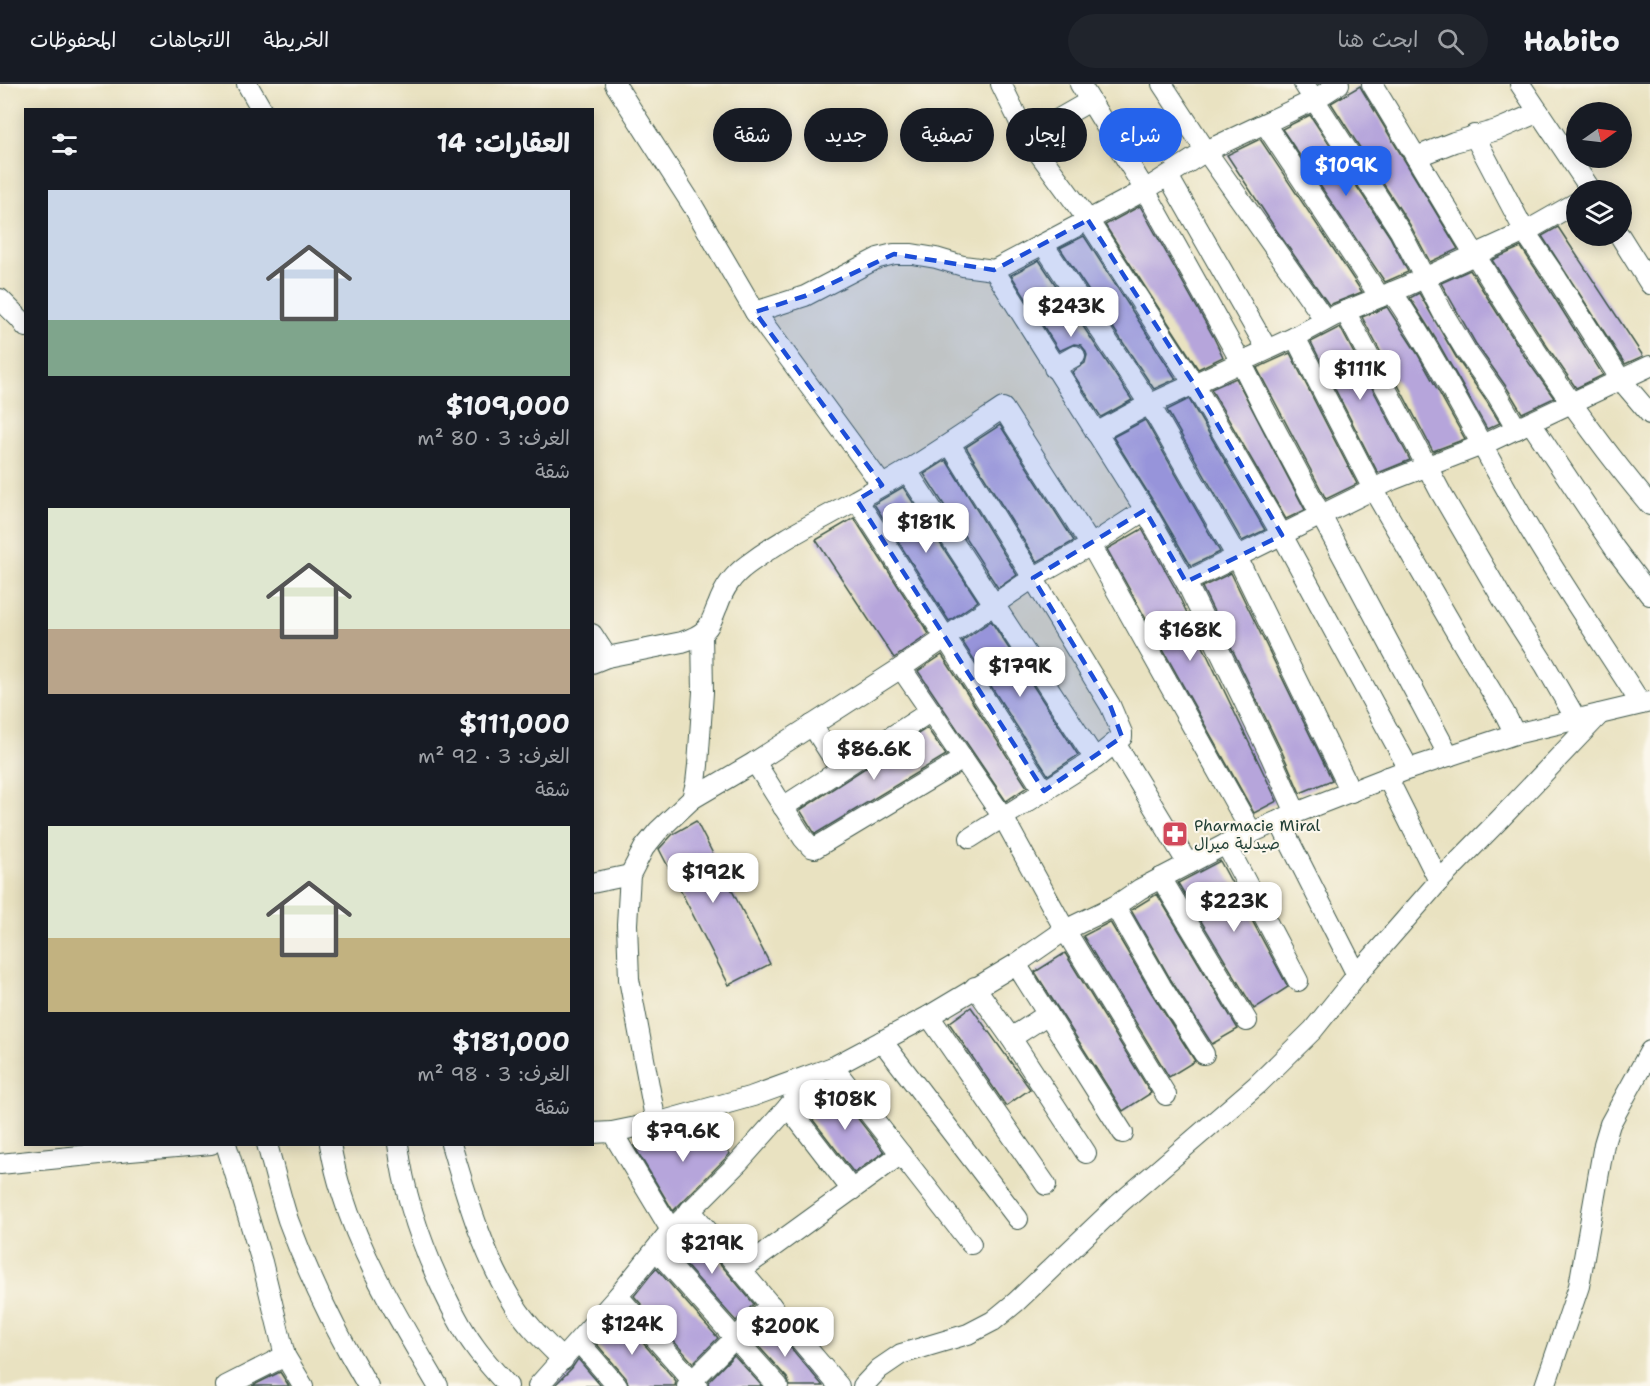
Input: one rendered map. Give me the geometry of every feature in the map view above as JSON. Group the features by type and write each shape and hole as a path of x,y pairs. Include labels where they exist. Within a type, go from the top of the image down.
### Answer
{"street":[{"path":"247,84 261,108"},
{"path":"615,84 693,206 755,312 882,485"},
{"path":"1001,84 1013,108"},
{"path":"1162,84 1206,151 1325,320"},
{"path":"755,312 805,296 869,262 894,254 912,254 963,266 994,270 1145,190 1206,151 1265,124 1309,92 1340,84"},
{"path":"1372,84 1522,331 1594,435 1650,505"},
{"path":"1520,84 1584,180"},
{"path":"1064,108 1085,92 1145,190 1241,362 1449,756"},
{"path":"1309,92 1400,231 1426,276 1443,313 1466,351 1650,595"},
{"path":"1416,158 1454,141 1497,130 1539,112"},
{"path":"594,1133 612,1132 656,1123 753,1096 833,1067 928,1016 1016,964 1065,930 1115,906 1161,878 1226,844 1287,817 1387,777 1515,734 1645,703 1523,519 1409,317 1386,295 1265,124"},
{"path":"1474,135 1525,232 1622,380 1650,414"},
{"path":"1046,162 1088,220 1194,384 1282,536 1409,769"},
{"path":"1168,176 1267,349"},
{"path":"1096,433 1295,337 1325,320 1525,232 1566,209"},
{"path":"1043,244 1150,405 1237,557 1351,792"},
{"path":"1626,246 1650,284"},
{"path":"994,270 1145,510 1186,582 1271,757 1287,817 1356,975"},
{"path":"0,299 24,325"},
{"path":"1345,311 1440,494 1576,719"},
{"path":"1295,337 1373,489 1515,734"},
{"path":"1054,368 1075,356"},
{"path":"1186,582 1392,480 1482,445 1650,366"},
{"path":"594,640 600,660 694,638 707,628 728,582 737,573 799,531 907,471 1003,408 1091,545 1252,833"},
{"path":"950,444 1110,705 1122,733 1122,737 1095,759 970,838"},
{"path":"907,471 1095,759"},
{"path":"857,500 1044,791"},
{"path":"656,1123 629,979 627,924 630,875 644,848 658,831 692,799 755,762 901,668 1033,578 1091,545 1145,510"},
{"path":"692,799 698,765 703,692 702,633"},
{"path":"901,668 1003,817 1065,930 1166,1095"},
{"path":"783,807 931,711"},
{"path":"863,1386 879,1369 901,1354 968,1334 993,1321 1120,1203 1283,1061 1313,1030 1356,975 1439,880 1600,714"},
{"path":"812,725 840,769"},
{"path":"1115,743 1188,864"},
{"path":"755,762 802,838 815,848 963,759"},
{"path":"1387,777 1439,880"},
{"path":"1226,844 1298,981"},
{"path":"594,883 630,875"},
{"path":"1161,878 1247,1021"},
{"path":"1115,906 1161,986 1204,1054"},
{"path":"1016,964 1123,1133"},
{"path":"975,987 1086,1154"},
{"path":"1011,1038 1048,1014"},
{"path":"928,1016 1046,1185"},
{"path":"882,1041 1018,1219"},
{"path":"1545,1386 1579,1286 1604,1144 1610,1124 1650,1051"},
{"path":"833,1067 971,1244"},
{"path":"539,1386 618,1296 671,1230 738,1163 813,1075"},
{"path":"788,1107 852,1190"},
{"path":"612,1132 671,1230"},
{"path":"0,1164 188,1146"},
{"path":"227,1146 262,1262 285,1356 303,1386"},
{"path":"268,1146 288,1219 304,1262 368,1386"},
{"path":"330,1146 341,1192 366,1256 438,1386"},
{"path":"398,1146 411,1209 428,1257 461,1326 474,1346 508,1386"},
{"path":"452,1146 465,1192 502,1284 515,1306 563,1360"},
{"path":"741,1270 901,1154"},
{"path":"690,1210 839,1386"},
{"path":"656,1250 778,1386"},
{"path":"618,1296 692,1384 735,1338 771,1305"},
{"path":"579,1342 617,1386"},
{"path":"226,1386 285,1356"}],"highlighted area":[{"path":"1088,220 1194,384 1282,535 1186,582 1145,510 1033,578 1110,705 1122,737 1044,791 857,500 882,485 755,312 805,296 894,254 994,270"}],"building":[{"path":"1360,86 1458,249 1430,262 1410,225 1331,103"},
{"path":"1310,115 1390,237 1408,272 1385,282 1282,129"},
{"path":"1260,139 1362,292 1329,305 1277,231 1227,155"},
{"path":"1140,206 1223,357 1198,369 1105,225"},
{"path":"1558,227 1566,239 1566,246 1571,246 1643,356 1625,364 1542,236"},
{"path":"1084,236 1176,379 1154,389 1060,248"},
{"path":"1521,247 1603,375 1576,388 1492,260"},
{"path":"1039,260 1132,400 1101,417 1072,372 1085,363 1087,355 1085,350 1081,345 1074,344 1059,351 1011,275"},
{"path":"1470,270 1554,398 1522,413 1476,344 1441,283"},
{"path":"1419,293 1456,357 1500,423 1487,429 1410,298"},
{"path":"1387,307 1417,353 1465,439 1433,451 1362,317"},
{"path":"1340,327 1410,460 1378,473 1311,342"},
{"path":"1290,353 1357,484 1326,499 1257,368"},
{"path":"1236,378 1305,510 1286,519 1211,389"},
{"path":"1189,399 1265,530 1242,541 1167,410"},
{"path":"1145,420 1220,552 1191,566 1113,437"},
{"path":"1000,425 1074,541 1037,562 966,447"},
{"path":"946,460 1017,575 998,588 924,474"},
{"path":"903,487 978,601 949,621 874,504"},
{"path":"854,518 929,634 894,658 816,540"},
{"path":"1142,529 1175,588 1277,801 1254,813 1107,549"},
{"path":"1231,573 1332,780 1300,793 1202,587"},
{"path":"991,621 1078,755 1048,775 962,641"},
{"path":"942,655 1027,787 1006,801 918,671"},
{"path":"927,728 946,755 815,834 800,810"},
{"path":"696,821 770,964 729,985 659,849 673,834"},
{"path":"1220,861 1288,987 1254,1009 1178,883"},
{"path":"1157,894 1238,1029 1212,1044 1171,980 1131,910"},
{"path":"1110,922 1195,1061 1169,1077 1083,936"},
{"path":"1065,953 1151,1093 1123,1111 1035,972"},
{"path":"971,1007 1030,1089 1006,1106 949,1023"},
{"path":"835,1089 884,1152 854,1173 806,1111"},
{"path":"715,1129 730,1154 673,1211 634,1146"},
{"path":"690,1228 754,1304 736,1321 671,1249"},
{"path":"656,1268 718,1338 693,1363 634,1296"},
{"path":"618,1314 676,1381 675,1386 629,1386 626,1378 594,1341"},
{"path":"770,1323 823,1386 790,1386 787,1378 752,1339"},
{"path":"734,1355 762,1386 709,1386 708,1382"},
{"path":"578,1359 601,1386 554,1386 572,1368"},
{"path":"280,1372 289,1386 252,1386"}],"place":[{"name":"Pharmacie Miral صيدلية ميرال","path":"1175,834"}]}
